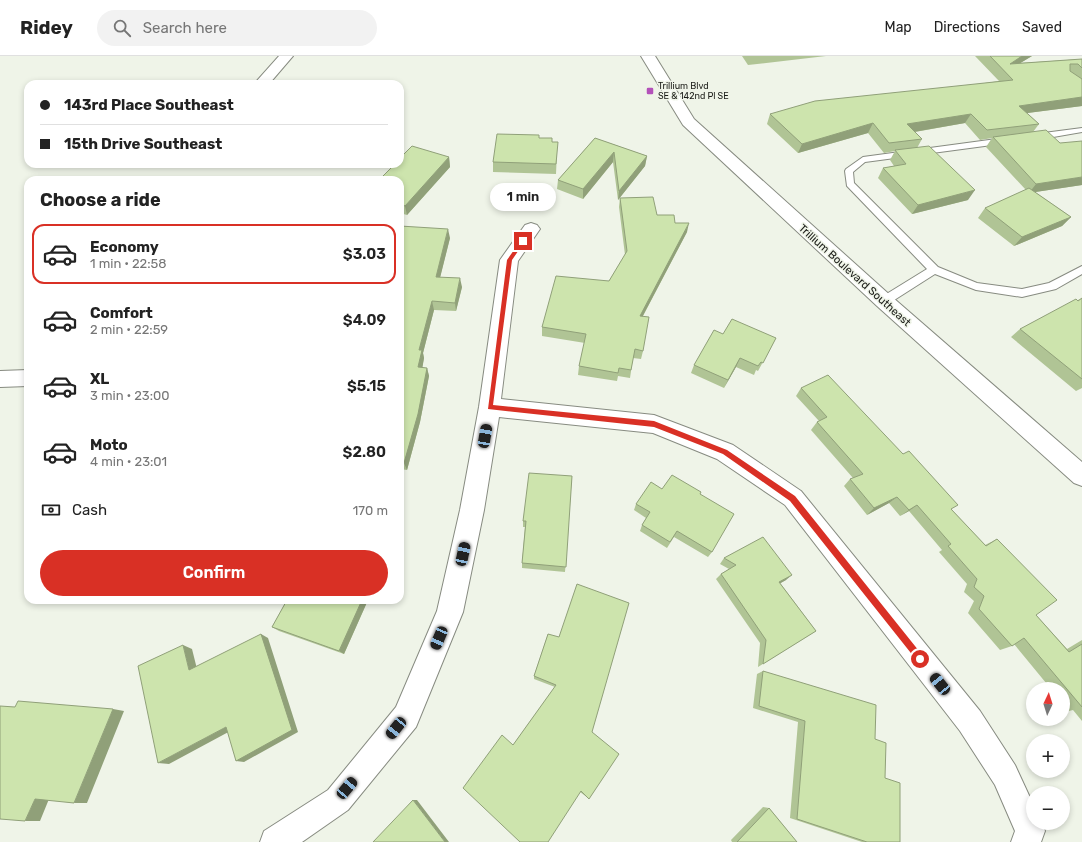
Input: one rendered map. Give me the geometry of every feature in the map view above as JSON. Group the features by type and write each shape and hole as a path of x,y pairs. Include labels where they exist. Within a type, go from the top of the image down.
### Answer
{"street":[{"path":"265,80 286,56"},
{"name":"Trillium Boulevard Southeast","path":"648,56 688,122 884,301 1082,476"},
{"path":"275,842 338,800 406,717 450,612 472,510 490,407 509,260 531,229"},
{"path":"0,379 24,378"},
{"path":"490,407 654,424 725,452 793,498 970,720 1005,775 1028,837"}],"lane":[{"path":"1027,138 1082,130"},
{"path":"1011,140 863,160 849,171 850,184 934,270 976,286 1022,293 1052,286 1082,270"},
{"path":"884,301 934,270"}],"building":[{"path":"990,56 1022,56 1010,64 1082,59 1082,68 1078,64 1070,64 1070,71 1082,79 1082,97 1019,106 1039,124 987,130 971,114 907,124 922,139 889,143 873,123 802,144 770,114 815,101 1013,80"},
{"path":"1046,130 1060,143 1082,141 1082,177 1036,184 993,137"},
{"path":"497,134 539,135 539,138 552,138 552,142 558,142 556,164 493,162"},
{"path":"595,138 647,156 619,191 614,152 583,189 558,180"},
{"path":"412,146 449,157 405,206 404,176 383,176 391,168 404,168 404,154"},
{"path":"929,146 975,190 918,205 883,168 906,164 895,150"},
{"path":"1029,188 1071,217 1022,237 985,208"},
{"path":"653,197 657,215 674,215 675,223 689,223 640,316 649,317 643,351 635,349 631,370 619,368 618,373 579,366 586,334 542,327 556,276 609,281 627,251 620,198"},
{"path":"404,226 448,229 436,277 460,278 455,303 432,301 419,350 422,350 418,367 427,368 418,414 404,463"},
{"path":"1082,298 1082,379 1020,329 1076,299 1078,301"},
{"path":"732,319 776,338 763,363 761,362 758,366 740,358 728,380 694,365 714,330 723,334"},
{"path":"828,375 903,454 909,451 958,505 951,509 986,546 997,539 1057,600 1036,615 1069,652 1082,644 1082,707 1070,693 1070,682 1061,682 1024,638 1012,646 979,609 984,596 974,587 977,579 948,546 951,544 917,505 909,510 897,497 874,508 850,479 863,474 817,422 827,417 801,388"},
{"path":"529,473 572,476 566,567 522,563 526,521 523,521"},
{"path":"672,475 734,514 712,552 677,531 670,542 642,525 650,512 636,504 651,482 662,489"},
{"path":"763,537 792,575 779,582 816,631 763,664 766,640 721,574 736,565 724,558"},
{"path":"577,584 629,603 592,732 619,754 589,799 581,791 548,842 520,842 463,788 502,735 513,745 556,685 534,676 548,634 559,637"},
{"path":"285,604 360,604 339,651 272,627"},
{"path":"261,634 292,730 236,761 226,727 158,763 138,666 183,645 189,670"},
{"path":"763,671 876,705 875,739 886,743 885,778 900,783 900,842 867,842 797,819 805,721 759,706"},
{"path":"18,701 113,709 74,803 35,799 25,821 0,819 0,706 15,707"},
{"path":"413,800 445,842 373,842"},
{"path":"769,808 797,842 737,842"}],"place":[{"name":"Trillium Blvd SE & 142nd Pl SE","path":"650,91"}],"route":[{"path":"523,241 509,260 490,407 654,424 725,452 793,498 920,659"}]}
